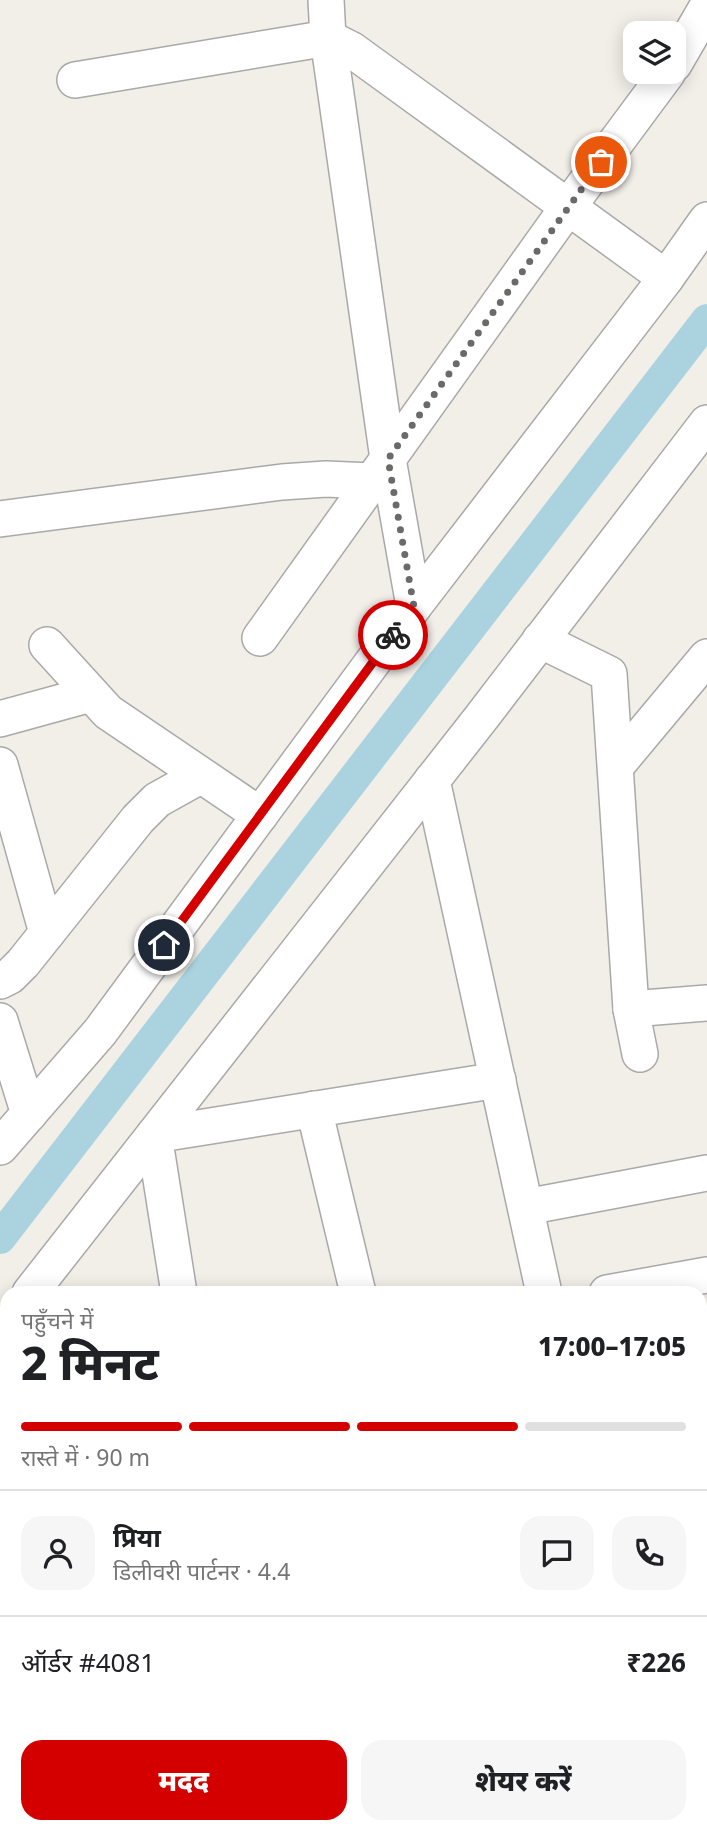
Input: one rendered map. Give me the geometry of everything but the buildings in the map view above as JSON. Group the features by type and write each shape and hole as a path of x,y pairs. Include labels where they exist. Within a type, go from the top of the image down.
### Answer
{"street":[{"path":"326,0 328,38 380,470 414,607"},
{"path":"686,39 700,10"},
{"path":"75,80 328,38 352,50 666,278"},
{"path":"260,638 659,84"},
{"path":"0,1147 100,1032 414,607 666,278 707,220"},
{"path":"35,1286 541,640 707,423"},
{"path":"0,519 380,470"},
{"path":"541,640 609,674 631,1009 640,1054"},
{"path":"47,645 108,712 260,815"},
{"path":"616,766 707,657"},
{"path":"0,719 91,694"},
{"path":"0,765 47,933"},
{"path":"0,981 10,976 23,963 138,819 157,800 200,776"},
{"path":"432,780 543,1286"},
{"path":"631,1009 707,1003"},
{"path":"0,1021 29,1114"},
{"path":"154,1135 498,1080"},
{"path":"314,1109 356,1286"},
{"path":"154,1135 178,1286"},
{"path":"526,1207 707,1173"},
{"path":"646,1286 707,1275"}],"waterway":[{"path":"0,1238 707,320"}],"way so far":[{"path":"393,635 414,607 388,459 601,162"}],"route":[{"path":"164,945 393,635"}]}
